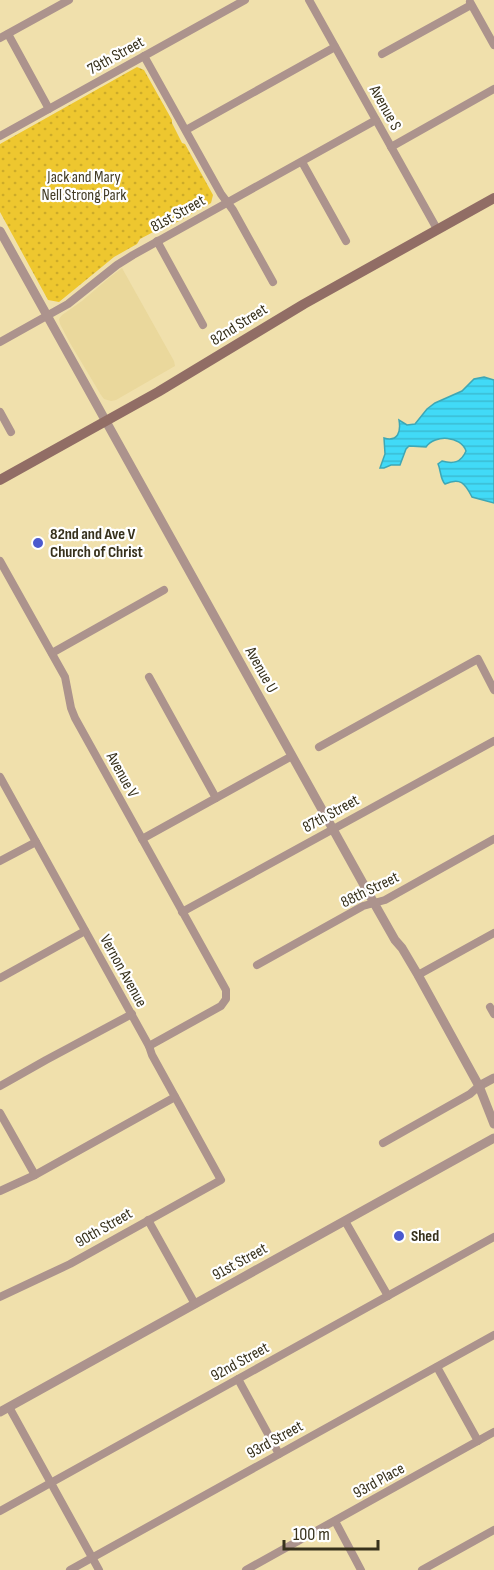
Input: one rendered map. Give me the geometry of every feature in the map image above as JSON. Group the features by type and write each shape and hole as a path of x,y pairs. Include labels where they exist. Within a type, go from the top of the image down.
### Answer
{"main road":[{"name":"82nd Street","path":"0,480 176,381 304,304 494,198"}],"street":[{"path":"0,38 69,0"},
{"name":"79th Street","path":"0,136 245,0"},
{"name":"Avenue S","path":"309,0 437,229"},
{"path":"382,54 470,2 494,45"},
{"path":"8,34 49,109"},
{"path":"186,130 335,47"},
{"path":"144,56 273,282"},
{"path":"391,147 494,89"},
{"name":"81st Street","path":"0,342 60,310 117,265 157,241 376,120"},
{"path":"302,162 346,241"},
{"name":"Avenue U","path":"0,231 394,940 402,948 418,975 479,1086 494,1124"},
{"path":"157,241 203,325"},
{"path":"0,412 11,432"},
{"name":"Avenue V","path":"0,561 64,677 75,718 226,990 226,999 221,1006 149,1046"},
{"path":"52,653 164,590"},
{"path":"319,747 478,660 494,690"},
{"path":"149,677 216,798"},
{"name":"87th Street","path":"182,912 494,741"},
{"path":"142,839 292,756"},
{"name":"Vernon Avenue","path":"0,777 132,1014 220,1180"},
{"name":"88th Street","path":"257,964 363,906 384,900 494,839"},
{"path":"0,861 36,842"},
{"path":"0,978 85,931"},
{"path":"418,975 494,933"},
{"path":"0,1086 132,1014"},
{"path":"383,1143 494,1078"},
{"path":"0,1191 35,1175 175,1097"},
{"path":"0,1113 35,1175"},
{"name":"91st Street","path":"4,1409 494,1138"},
{"name":"90th Street","path":"0,1297 70,1264 220,1180"},
{"path":"148,1220 195,1304"},
{"path":"345,1221 388,1296"},
{"name":"92nd Street","path":"0,1511 494,1237"},
{"name":"93rd Street","path":"70,1570 494,1335"},
{"path":"436,1367 478,1442"},
{"path":"238,1379 279,1454"},
{"path":"4,1409 51,1483 99,1570"},
{"name":"93rd Place","path":"246,1570 494,1432"},
{"path":"334,1521 361,1570"},
{"path":"422,1570 493,1534"}],"shaded area":[{"path":"122,268 175,366 111,401 104,399 101,395 70,343 59,319"}],"green space":[{"name":"Jack and Mary Nell Strong Park","path":"137,67 144,70 182,143 185,144 213,195 211,203 163,230 157,230 140,239 137,244 114,257 59,302 48,300 0,212 0,144"}],"water":[{"path":"484,377 494,380 494,503 472,497 467,488 458,481 445,484 443,482 438,464 442,461 456,462 466,451 459,442 454,440 435,440 426,447 409,446 400,465 380,468 385,454 384,438 393,439 398,435 399,420 407,425 415,424 435,403 462,391 474,379"}],"place":[{"name":"82nd and Ave V Church of Christ","path":"38,543"},
{"name":"Shed","path":"399,1236"}]}
